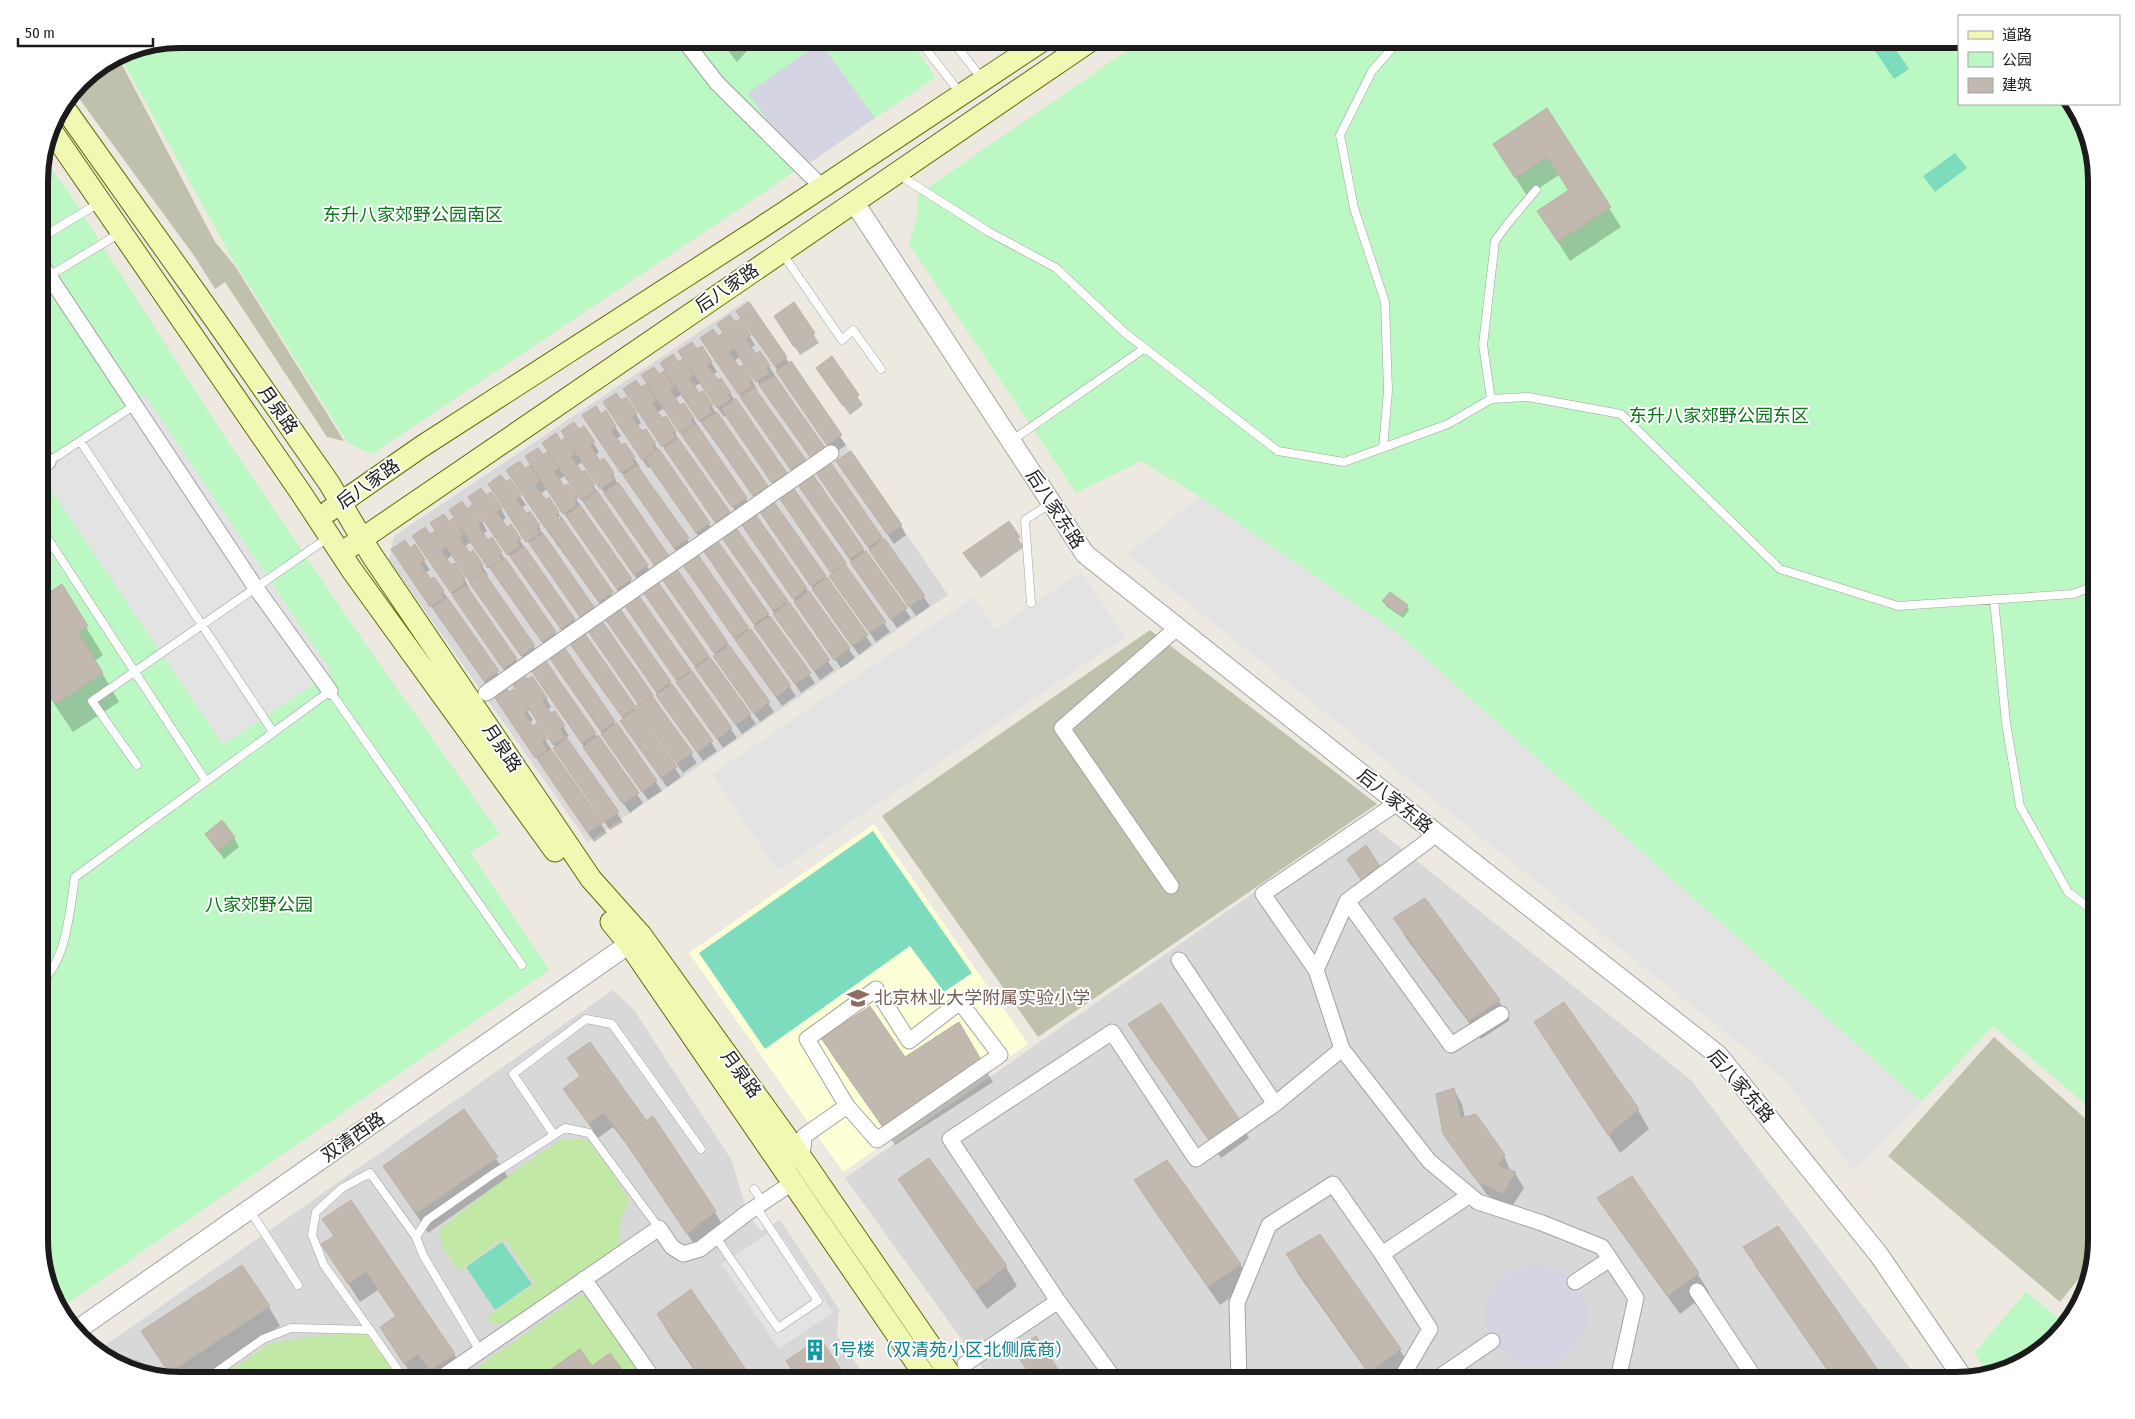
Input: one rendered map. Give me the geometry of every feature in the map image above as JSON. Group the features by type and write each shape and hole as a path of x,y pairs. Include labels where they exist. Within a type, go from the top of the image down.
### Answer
{"main road":[{"name":"后八家路","path":"318,519 421,447 822,187 1033,47"},
{"name":"后八家路","path":"335,545 362,538 1080,47"},
{"name":"月泉路","path":"67,111 329,484 371,554 592,879 641,935 802,1159 959,1372"},
{"name":"月泉路","path":"56,136 335,545 584,890 629,944 922,1372"}],"street":[{"path":"689,47 717,82 822,187"},
{"name":"后八家东路","path":"854,202 1085,554 1397,803 1718,1055 1879,1255 1959,1372"},
{"path":"48,275 256,588 330,691"},
{"path":"486,693 831,453"},
{"path":"1171,886 1062,728 1178,627"},
{"path":"1397,803 1263,894 1316,970 1342,1049 1429,1161 1478,1202 1542,1223 1602,1247 1636,1298 1620,1372"},
{"path":"1316,970 1346,901 1437,834"},
{"path":"1346,901 1451,1045 1501,1014"},
{"name":"双清西路","path":"81,1327 629,944"},
{"path":"1179,960 1275,1104"},
{"path":"876,990 909,1041 960,1002 1000,1055 877,1140 847,1106 807,1039 876,990"},
{"path":"1109,1372 1058,1301 950,1139 1112,1032 1196,1159 1275,1104 1342,1049"},
{"path":"802,1159 804,1136 847,1106"},
{"path":"450,1372 659,1228 672,1247 683,1254 700,1249 715,1236 792,1183"},
{"path":"1239,1372 1236,1303 1269,1225 1333,1184 1382,1254 1430,1329 1405,1372"},
{"path":"1382,1254 1470,1195"},
{"path":"1575,1282 1610,1259"},
{"path":"584,1279 648,1372"},
{"path":"1697,1291 1751,1372"},
{"path":"959,1372 1058,1301"},
{"path":"1447,1372 1492,1341"}],"lane":[{"path":"924,47 961,94"},
{"path":"957,47 983,80"},
{"path":"1382,448 1388,391 1385,302 1354,208 1340,135 1372,71 1393,47"},
{"path":"896,173 989,232 1056,268 1124,332 1278,451 1344,462 1448,424 1491,399 1528,398 1621,414 1780,569 1898,606 2073,594 2088,588"},
{"path":"1491,399 1483,345 1495,241 1536,190"},
{"path":"48,234 101,202"},
{"path":"48,284 122,232"},
{"path":"781,252 842,340 853,330 881,369"},
{"path":"1011,441 1145,348"},
{"path":"48,462 135,406"},
{"path":"80,441 273,732"},
{"path":"1031,603 1025,520 1051,503"},
{"path":"48,540 206,781"},
{"path":"137,765 92,701 256,588 335,545"},
{"path":"1994,599 2006,723 2020,806 2068,892 2088,907"},
{"path":"48,971 58,958 65,938 75,877 330,691 522,965"},
{"path":"554,1135 513,1074 586,1019 612,1024 701,1149"},
{"path":"416,1238 428,1220 493,1174 565,1128 588,1133 659,1228"},
{"path":"399,1372 324,1265 312,1235 316,1212 342,1188 370,1172 416,1238 423,1255 480,1351"},
{"path":"715,1236 778,1328 818,1301 760,1205 754,1189"},
{"path":"249,1209 298,1285"},
{"path":"216,1372 263,1339 291,1328 370,1330"}],"shaded area":[{"path":"813,47 824,47 875,118 802,168 748,93"},
{"path":"121,62 215,242 235,266 344,441 327,437 225,282 215,289 195,257 77,96 99,75"},
{"path":"747,300 948,595 588,842 389,560 394,536"},
{"path":"145,395 332,672 223,745 48,485 48,460"},
{"path":"1200,497 1396,632 1921,1102 1853,1171 1785,1080 1127,554"},
{"path":"1081,572 1125,637 778,871 712,774 974,597 996,629"},
{"path":"1150,630 1377,804 1038,1037 882,816"},
{"path":"1362,817 1692,1081 1913,1372 985,1372 845,1178"},
{"name":"北京林业大学附属实验小学","path":"874,824 1028,1044 843,1172 689,953"},
{"path":"613,990 634,1010 732,1161 747,1213 761,1231 780,1220 839,1309 837,1335 862,1372 180,1372 146,1367 114,1354 103,1347"},
{"path":"1994,1037 2088,1121 2088,1239 2083,1273 2060,1302 1888,1156"},
{"path":"776,1228 833,1312 779,1349 722,1264"},
{"path":"1536,1264 1555,1268 1572,1279 1583,1296 1587,1315 1583,1334 1572,1351 1555,1362 1536,1366 1517,1362 1500,1351 1489,1334 1485,1315 1489,1296 1500,1279 1517,1268"}],"green space":[{"name":"东升八家郊野公园南区","path":"180,47 916,47 935,78 372,454 348,443 232,258 123,61 154,50"},
{"name":"东升八家郊野公园东区","path":"1132,47 1955,47 1958,47 1958,105 2064,105 2077,129 2083,146 2088,180 2088,1106 1993,1026 1921,1102 1396,632 1200,497 1141,461 1076,493 909,244 917,216 917,195"},
{"path":"1872,47 1894,47 1909,69 1894,79"},
{"path":"1955,153 1967,168 1935,192 1923,176"},
{"name":"八家郊野公园","path":"49,166 67,190 225,437 351,623 500,834 470,852 549,970 65,1305 52,1273 48,1248"},
{"path":"873,831 972,973 944,992 910,946 765,1049 699,953"},
{"path":"560,1140 587,1140 606,1163 630,1201 620,1223 621,1248 507,1324 492,1324 487,1317 535,1283 505,1240 497,1243 459,1271 441,1244 439,1230 502,1180"},
{"path":"502,1242 532,1284 495,1310 466,1267"},
{"path":"2026,1292 2059,1318 2070,1305 2055,1326 2042,1339 2014,1358 1985,1368 1974,1353"},
{"path":"581,1294 595,1302 643,1372 471,1372"},
{"path":"367,1333 395,1372 292,1372 288,1368 281,1372 229,1372 270,1343 323,1335"}],"building":[{"path":"725,47 737,47 731,53"},
{"path":"1547,108 1611,207 1558,242 1537,211 1569,190 1547,157 1515,178 1493,144"},
{"path":"749,302 787,357 775,366 736,311"},
{"path":"794,302 815,333 794,347 774,316"},
{"path":"730,315 735,322 740,319 751,335 746,339 756,354 760,351 770,366 767,368 769,373 756,382 717,324"},
{"path":"713,329 718,336 723,333 734,349 729,352 739,367 743,365 753,380 749,382 752,386 739,395 700,338"},
{"path":"692,342 697,349 702,346 712,362 707,365 718,380 721,378 731,393 728,395 731,399 717,408 678,351"},
{"path":"673,354 678,362 683,359 694,375 689,378 699,393 703,391 713,405 709,408 712,412 699,421 660,363"},
{"path":"832,356 859,395 843,406 816,368"},
{"path":"791,361 842,435 827,445 776,371"},
{"path":"654,367 659,374 664,371 675,387 670,390 680,405 684,403 694,418 691,420 694,424 680,433 641,375"},
{"path":"774,375 825,448 811,458 759,385"},
{"path":"636,380 641,387 646,384 657,400 652,404 662,418 666,416 676,431 672,433 676,437 662,447 623,389"},
{"path":"754,387 806,460 791,470 740,397"},
{"path":"616,393 621,400 626,397 637,413 632,417 642,431 646,429 656,444 652,446 656,450 642,460 603,402"},
{"path":"736,399 787,473 772,483 721,409"},
{"path":"596,406 601,414 606,410 616,427 611,430 622,445 625,443 635,457 632,460 635,464 621,473 582,415"},
{"path":"717,412 768,486 753,496 702,422"},
{"path":"574,422 579,429 584,426 595,442 590,445 600,461 604,458 614,473 611,475 614,480 600,489 561,431"},
{"path":"696,424 747,498 732,507 681,434"},
{"path":"556,433 561,441 565,437 576,453 571,457 582,472 585,470 595,484 592,487 595,491 581,500 542,443"},
{"path":"678,438 730,512 715,522 664,448"},
{"path":"538,448 543,455 547,452 559,468 554,471 564,486 568,484 578,498 574,501 577,505 563,514 525,456"},
{"path":"659,449 710,523 696,533 645,459"},
{"path":"851,451 902,525 888,535 836,461"},
{"path":"520,461 525,469 530,465 540,481 535,485 546,500 549,497 559,512 556,514 559,519 545,528 506,470"},
{"path":"831,463 882,537 868,547 816,473"},
{"path":"637,465 689,538 674,548 623,475"},
{"path":"501,475 506,482 510,479 521,495 516,499 527,514 530,511 540,526 537,528 540,533 526,542 488,484"},
{"path":"813,475 864,549 850,559 798,485"},
{"path":"618,482 669,556 655,566 604,493"},
{"path":"481,488 486,495 491,492 502,508 497,512 507,527 511,524 521,539 517,541 520,546 507,555 468,497"},
{"path":"794,489 846,563 831,573 780,499"},
{"path":"597,491 648,565 634,575 583,501"},
{"path":"462,501 467,509 472,505 483,522 478,525 488,540 492,537 502,552 499,555 502,559 488,568 449,510"},
{"path":"774,502 826,576 811,586 760,512"},
{"path":"580,505 632,579 617,589 566,516"},
{"path":"444,514 449,522 453,518 464,534 459,538 470,553 473,550 483,565 480,567 483,572 469,581 430,523"},
{"path":"756,515 807,588 793,599 742,525"},
{"path":"562,518 613,592 599,602 547,528"},
{"path":"1009,521 1020,537 975,569 963,553"},
{"path":"425,527 430,534 435,531 446,547 441,550 451,565 455,563 465,578 462,580 464,584 451,593 412,536"},
{"path":"736,528 788,601 773,611 722,538"},
{"path":"543,533 594,607 580,617 529,543"},
{"path":"884,538 925,596 909,607 869,550"},
{"path":"405,540 410,548 415,544 425,560 420,564 431,579 434,577 444,591 441,594 444,598 430,607 391,549"},
{"path":"717,540 769,614 754,624 703,550"},
{"path":"524,546 575,619 561,629 510,556"},
{"path":"866,551 907,608 891,620 850,562"},
{"path":"698,555 749,628 734,638 683,565"},
{"path":"505,558 556,632 542,642 490,568"},
{"path":"845,564 886,622 870,633 829,576"},
{"path":"677,569 728,643 714,653 662,579"},
{"path":"484,572 535,646 521,656 469,582"},
{"path":"827,577 868,635 852,646 812,589"},
{"path":"658,582 709,656 695,666 643,592"},
{"path":"62,584 88,626 78,632 103,673 56,704 48,692 48,589 50,592"},
{"path":"466,585 517,659 503,669 452,595"},
{"path":"809,591 850,648 834,660 794,602"},
{"path":"1390,592 1408,605 1400,615 1382,601"},
{"path":"639,596 691,670 676,680 625,606"},
{"path":"447,597 499,671 484,681 433,608"},
{"path":"789,602 830,660 814,671 773,614"},
{"path":"620,609 671,682 657,692 605,619"},
{"path":"770,616 811,673 795,684 754,627"},
{"path":"602,621 653,695 639,705 588,631"},
{"path":"751,629 791,686 776,697 735,640"},
{"path":"585,634 636,707 622,717 570,644"},
{"path":"729,645 770,702 754,714 713,656"},
{"path":"564,647 615,721 601,731 549,657"},
{"path":"710,657 751,714 736,725 695,668"},
{"path":"545,660 596,733 582,743 530,669"},
{"path":"692,671 732,728 717,739 676,682"},
{"path":"532,676 547,698 542,701 551,713 555,711 565,726 560,729 565,737 553,745 513,685 525,677 528,679"},
{"path":"672,684 713,741 697,752 656,695"},
{"path":"507,689 509,692 514,689 529,710 524,714 533,726 537,723 547,739 542,742 547,750 535,758 495,698"},
{"path":"652,696 693,753 677,764 636,707"},
{"path":"636,709 677,767 661,778 620,721"},
{"path":"617,723 657,781 642,792 601,734"},
{"path":"598,735 639,793 623,804 583,747"},
{"path":"567,738 619,812 604,822 553,748"},
{"path":"551,749 603,823 588,833 537,759"},
{"path":"222,820 235,837 218,851 205,834"},
{"path":"1366,845 1381,868 1362,881 1347,859"},
{"path":"1425,898 1500,1000 1469,1021 1393,918"},
{"path":"1564,1002 1639,1109 1608,1135 1534,1022"},
{"path":"1161,1003 1239,1119 1209,1140 1128,1024"},
{"path":"870,1006 905,1057 959,1022 983,1063 883,1127 821,1038"},
{"path":"590,1042 646,1120 622,1137 604,1113 589,1124 563,1089 580,1076 567,1058"},
{"path":"1454,1088 1461,1118 1476,1114 1505,1155 1498,1165 1516,1172 1503,1194 1477,1181 1443,1134 1436,1094"},
{"path":"464,1109 498,1157 416,1214 383,1166"},
{"path":"653,1116 716,1211 687,1234 622,1137"},
{"path":"929,1158 1007,1266 975,1291 898,1179"},
{"path":"1167,1160 1241,1264 1208,1287 1134,1180"},
{"path":"1632,1176 1699,1273 1668,1296 1597,1198"},
{"path":"351,1200 455,1354 430,1371 418,1354 404,1364 380,1327 396,1316 366,1272 348,1284 321,1244 334,1236 322,1219"},
{"path":"1778,1226 1879,1372 1829,1372 1743,1247"},
{"path":"1320,1234 1401,1349 1368,1372 1286,1254"},
{"path":"242,1265 270,1306 172,1371 167,1371 141,1331"},
{"path":"691,1289 748,1372 697,1372 657,1314"},
{"path":"1036,1336 1060,1372 1029,1372 1014,1351"},
{"name":"1号楼（双清苑小区北侧底商）","path":"820,1338 843,1372 794,1372 786,1361"},
{"path":"580,1349 592,1366 610,1353 624,1372 547,1372"}],"place":[{"name":"北京林业大学附属实验小学","path":"858,998"},
{"name":"1号楼（双清苑小区北侧底商）","path":"815,1350"}]}
